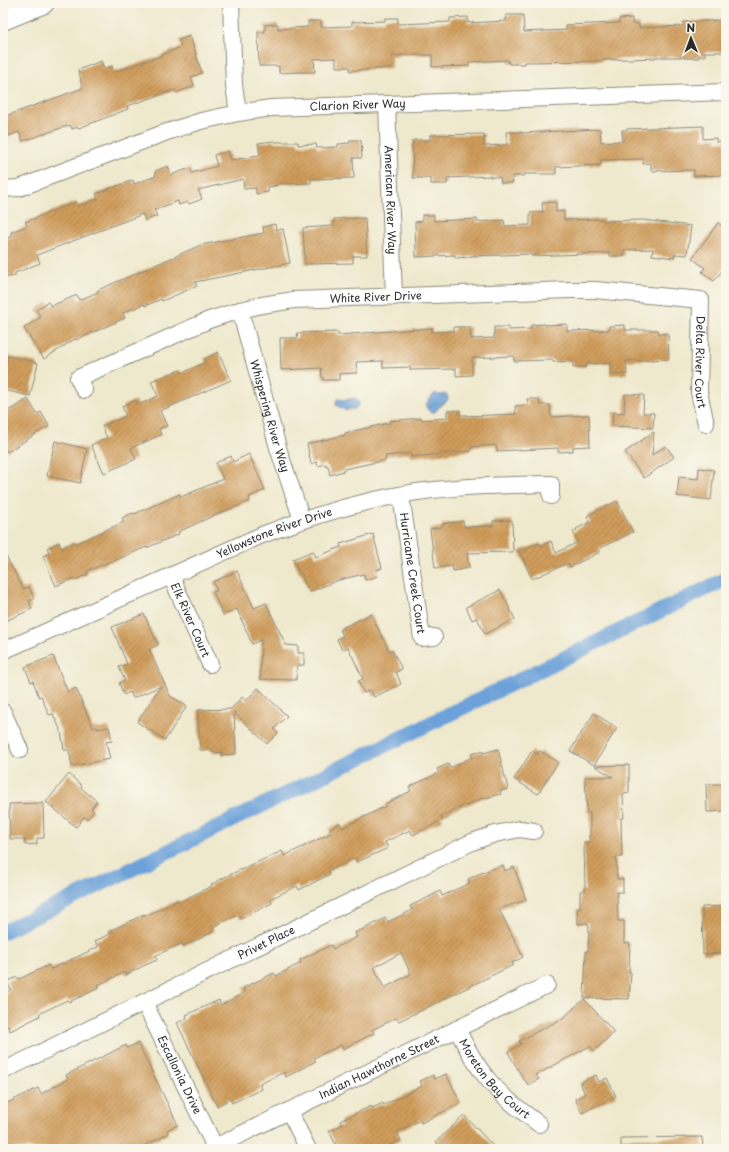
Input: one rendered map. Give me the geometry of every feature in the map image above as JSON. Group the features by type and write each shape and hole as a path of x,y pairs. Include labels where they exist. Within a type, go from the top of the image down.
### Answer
{"street":[{"path":"3,20 44,3"},
{"path":"231,3 234,85 238,113"},
{"name":"Clarion River Way","path":"3,189 19,188 164,133 201,121 271,108 726,92"},
{"name":"American River Way","path":"388,104 394,296"},
{"name":"White River Drive","path":"84,390 78,378 209,320 240,310 294,300 582,290 701,300"},
{"name":"Delta River Court","path":"701,300 699,392 706,424"},
{"name":"Whispering River Way","path":"240,310 279,451 302,520"},
{"name":"Yellowstone River Drive","path":"3,651 262,535 302,520 358,504 401,495 463,487 551,484 551,496"},
{"name":"Hurricane Creek Court","path":"401,495 422,638 434,636"},
{"name":"Elk River Court","path":"171,576 210,664"},
{"path":"3,712 20,750"},
{"name":"Privet Place","path":"3,1071 472,842 495,834 520,829 534,831"},
{"name":"Indian Hawthorne Street","path":"213,1148 547,984"},
{"name":"Escallonia Drive","path":"144,1002 213,1148"},
{"name":"Moreton Bay Court","path":"457,1029 470,1055 486,1077 504,1096 539,1124"},
{"path":"289,1111 308,1149"}],"water":[{"path":"435,393 439,395 446,394 448,400 436,411 430,412 426,407 426,404"},
{"path":"354,398 358,400 359,404 355,409 346,411 336,405 336,401 338,399 345,400"}],"building":[{"path":"506,15 523,15 524,32 566,30 566,25 619,23 619,19 632,18 632,24 639,24 639,28 683,26 683,22 726,20 726,52 705,52 705,56 699,56 699,58 655,57 602,61 525,62 525,64 509,64 508,60 469,62 469,66 432,67 432,55 399,55 391,56 392,68 350,71 350,67 336,67 336,58 314,59 315,72 279,73 279,66 259,66 258,32 265,32 265,25 278,24 278,29 308,27 308,21 321,21 321,27 352,26 352,22 385,21 385,18 398,18 398,24 450,22 450,18 468,17 468,23 506,21"},
{"path":"190,36 202,73 191,77 194,86 176,93 175,90 127,106 128,109 79,128 72,129 70,125 23,141 19,132 3,138 3,117 83,88 78,70 101,61 104,69 112,66 114,72 161,56 181,47 179,40"},
{"path":"703,126 703,139 716,138 716,142 726,141 726,175 694,176 694,170 651,171 651,163 643,164 643,159 601,160 601,165 556,167 556,174 524,174 524,176 512,176 513,183 501,183 500,177 490,176 447,178 447,184 431,184 431,178 413,178 413,140 430,140 430,135 484,134 484,146 507,145 506,132 522,133 600,129 601,142 623,141 622,130 627,129"},
{"path":"350,140 361,140 362,158 353,158 354,178 311,179 311,183 279,184 268,187 268,192 256,194 256,188 244,189 243,179 198,190 202,199 189,204 188,202 179,205 178,201 154,210 157,216 145,221 143,214 52,249 37,255 40,263 15,273 15,276 3,278 3,238 12,237 11,232 27,226 25,222 76,202 78,206 98,199 96,194 133,180 134,184 156,176 155,171 168,166 171,175 190,168 192,173 217,166 214,155 228,151 231,160 260,155 258,143 274,141 298,142 298,145 316,144 317,148 338,147 338,144 350,143"},
{"path":"556,202 556,212 564,211 564,220 643,220 691,226 687,255 675,254 674,258 652,255 653,249 624,250 624,256 610,256 610,253 531,256 531,254 470,256 455,258 455,255 416,257 415,222 422,221 422,215 434,215 434,221 477,219 477,222 504,220 505,226 530,225 530,213 543,212 542,203"},
{"path":"365,218 367,256 353,256 353,263 305,264 303,228 334,226 334,219"},
{"path":"718,223 726,229 726,266 714,281 702,272 705,268 692,258"},
{"path":"275,224 276,230 283,229 290,263 195,282 197,286 162,301 161,299 145,306 144,304 123,313 125,318 76,340 75,339 44,359 24,328 41,317 36,310 48,302 51,306 77,295 79,300 98,292 98,290 201,245 264,233 263,227"},
{"path":"567,324 567,331 609,330 609,326 625,325 625,330 658,330 659,334 668,333 669,359 626,361 627,374 610,375 610,363 586,364 586,367 573,367 573,361 514,361 514,356 472,358 472,375 456,376 456,369 410,370 410,367 383,368 383,361 356,362 357,373 339,374 339,380 323,380 321,368 281,370 280,338 298,338 297,333 338,332 338,335 432,328 432,332 454,331 454,327 470,327 471,339 494,338 494,327 509,327 509,330 531,329 531,325"},
{"path":"218,352 231,380 160,411 167,426 159,429 161,435 131,448 136,459 104,473 91,445 107,438 102,426 126,416 122,406 136,400 138,405 158,396 151,381 180,370 182,373 206,362 204,359"},
{"path":"8,356 38,363 30,396 3,390 3,378"},
{"path":"625,394 644,395 643,413 654,413 653,428 612,426 613,412 624,413"},
{"path":"28,399 37,414 41,412 49,426 7,452 3,445 3,414"},
{"path":"527,399 539,399 540,405 550,405 551,417 589,415 590,446 573,447 573,451 558,452 558,448 497,451 496,445 471,447 471,451 411,457 411,453 385,456 386,460 344,469 344,471 330,475 326,464 318,466 317,462 311,464 307,444 345,435 345,433 389,423 389,421 422,418 422,420 447,418 447,411 460,410 460,415 467,416 516,414 515,406 528,405"},
{"path":"654,432 652,455 666,446 674,457 644,478 625,452"},
{"path":"55,441 87,449 80,483 47,476"},
{"path":"249,454 265,490 249,497 250,501 178,532 179,534 87,571 88,574 75,580 74,578 56,586 43,556 50,553 47,548 59,542 61,548 74,542 75,544 124,522 122,518 133,513 134,514 180,494 181,497 223,479 216,463 231,456 233,462"},
{"path":"699,468 714,470 711,500 677,496 679,477 698,479"},
{"path":"617,501 633,532 599,549 600,552 570,567 568,563 532,579 519,551 540,543 541,546 551,541 556,553 578,542 573,532 590,522 587,516"},
{"path":"512,520 513,552 467,553 469,568 453,571 452,566 435,568 430,529 442,527 442,524 463,521 464,527 493,526 493,521"},
{"path":"373,534 382,568 376,570 378,576 365,580 364,574 339,580 309,592 293,559 313,551 316,557 341,547 340,544"},
{"path":"3,550 23,589 29,587 34,599 29,601 32,609 3,622"},
{"path":"237,571 254,608 266,603 286,645 298,646 298,653 304,653 304,665 297,665 296,680 260,679 261,640 252,644 237,609 223,615 213,592 217,591 213,582"},
{"path":"500,590 515,619 485,634 477,618 472,620 466,607"},
{"path":"144,614 158,645 149,649 170,696 187,706 165,740 137,722 161,686 133,698 130,692 124,695 119,683 125,681 119,667 127,664 112,627"},
{"path":"371,614 389,651 392,650 402,669 396,672 401,684 374,697 370,690 364,693 358,681 363,679 348,647 342,650 337,639 343,636 340,629"},
{"path":"53,656 68,692 76,688 93,728 97,727 97,729 109,727 112,741 106,742 110,759 72,766 69,750 64,750 61,731 53,714 49,715 41,696 39,697 33,681 31,682 25,667"},
{"path":"258,688 287,716 274,729 278,733 267,744 234,712 236,754 222,755 222,752 213,753 212,750 200,750 198,710 231,709 242,697 246,701"},
{"path":"594,713 617,728 594,765 570,751"},
{"path":"498,749 508,789 500,791 501,794 480,799 441,816 443,820 413,835 410,830 385,842 388,848 357,862 355,858 328,871 330,874 299,890 297,886 270,899 272,903 241,919 238,915 212,927 214,931 201,938 183,946 182,943 155,956 157,960 126,975 125,972 98,985 99,988 69,1002 67,1000 10,1031 8,1026 3,1029 3,994 11,990 7,982 17,977 19,979 49,965 51,969 98,947 95,941 110,934 109,931 145,914 146,916 178,900 179,902 212,886 211,885 225,877 282,851 284,856 331,833 329,829 340,823 342,828 386,806 385,804 411,791 409,787 439,773 437,769 448,764 450,768 472,757 471,754 482,751 483,753"},
{"path":"532,751 537,755 540,751 558,762 538,794 514,779"},
{"path":"629,765 629,793 623,794 624,818 621,818 622,857 616,857 617,879 623,879 623,892 617,892 618,921 624,921 624,943 630,943 629,972 631,972 629,999 584,998 586,951 588,951 589,928 588,923 578,924 577,909 580,909 580,891 585,890 584,842 589,842 590,836 590,813 587,813 585,777 613,777 595,766"},
{"path":"69,774 82,786 81,788 97,801 91,809 94,811 87,819 84,817 76,827 46,802"},
{"path":"706,784 726,784 726,811 707,812"},
{"path":"43,803 44,838 37,838 37,844 25,845 25,839 10,839 9,804"},
{"path":"503,865 505,871 514,867 526,900 499,909 523,957 512,963 513,965 416,1013 399,1021 396,1018 372,1030 374,1033 343,1049 341,1045 314,1058 316,1061 286,1077 284,1072 260,1084 262,1089 232,1103 230,1099 217,1106 177,1023 187,1018 186,1015 219,1000 221,1005 245,992 243,988 274,973 276,976 301,963 300,960 331,945 333,949 357,937 355,933 386,918 388,922 412,910 410,906 440,891 442,896 470,883 468,879","holes":["401,953 411,974 384,988 374,967"]},
{"path":"726,906 726,953 703,954 702,907"},
{"path":"584,999 614,1032 594,1051 590,1046 536,1075 539,1079 528,1085 508,1052 521,1044 519,1041 563,1018"},
{"path":"138,1043 178,1125 167,1130 168,1134 138,1149 123,1149 121,1145 114,1149 3,1149 3,1105 38,1088 41,1094 68,1079 66,1075 126,1045 127,1048"},
{"path":"446,1074 461,1103 421,1123 420,1120 397,1132 401,1140 382,1149 338,1149 329,1131 342,1125 340,1121 371,1106 372,1108 383,1103 384,1105 422,1086 420,1081 433,1075 435,1079"},
{"path":"596,1075 599,1082 607,1078 616,1096 582,1113 575,1099 585,1094 580,1083"},
{"path":"464,1115 496,1149 443,1149 436,1142"},
{"path":"702,1137 703,1149 621,1149 621,1138"}],"waterway":[{"path":"3,932 726,579"}]}
